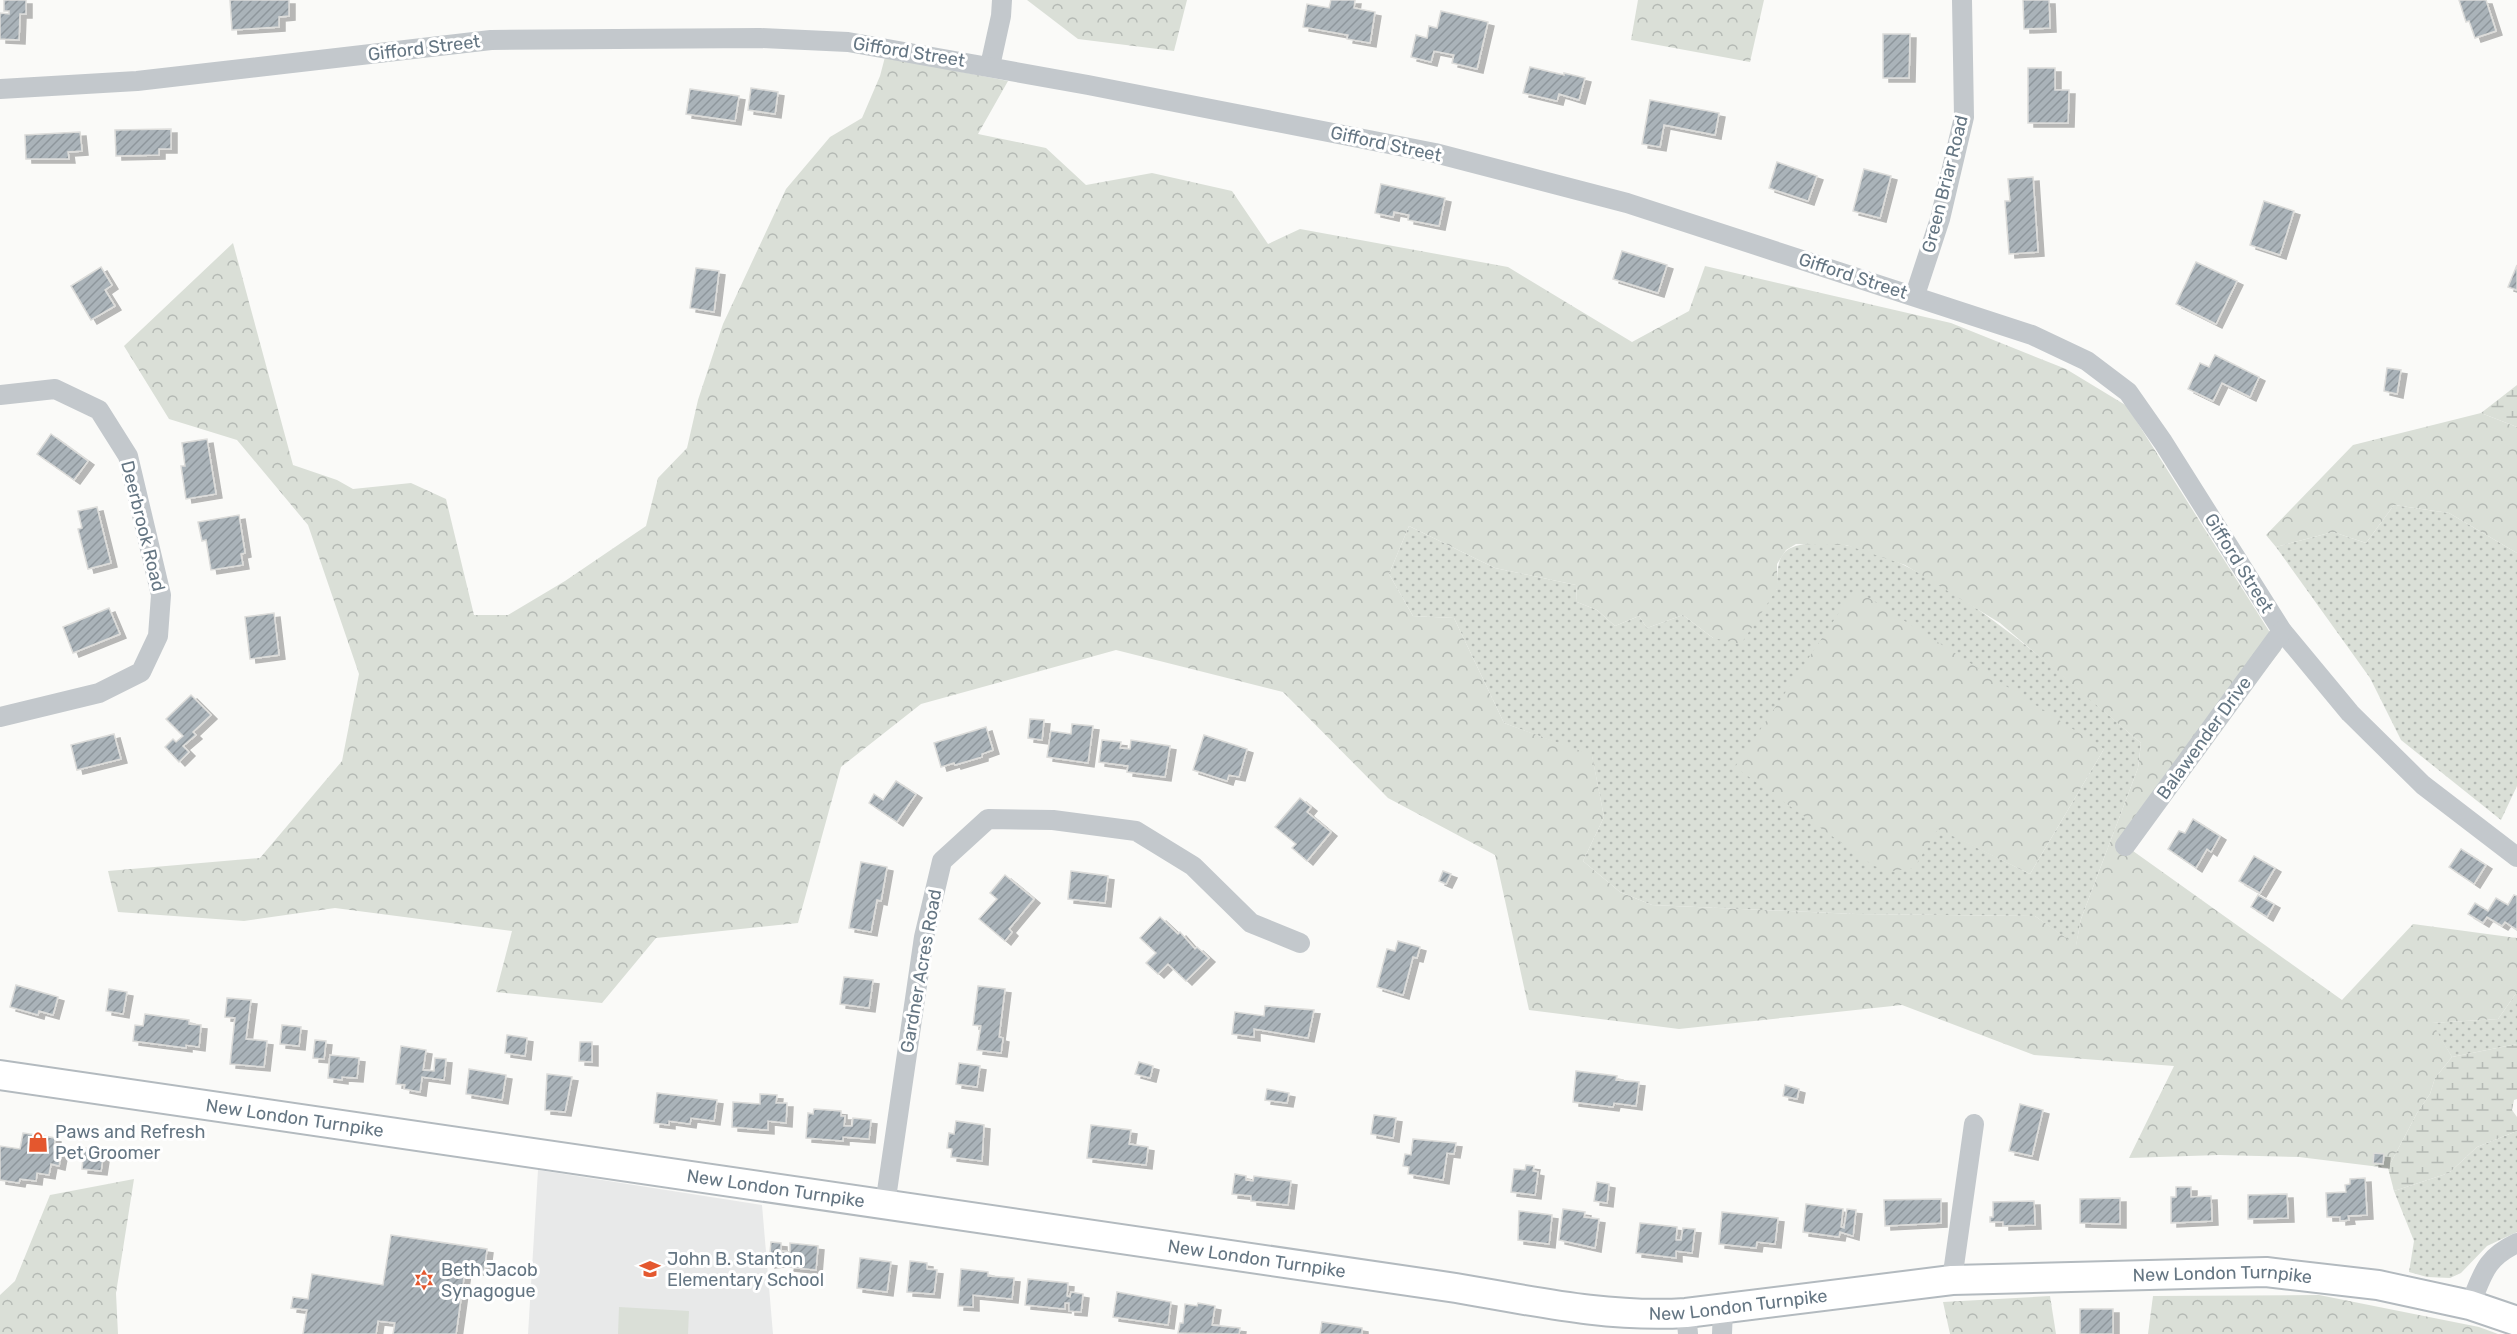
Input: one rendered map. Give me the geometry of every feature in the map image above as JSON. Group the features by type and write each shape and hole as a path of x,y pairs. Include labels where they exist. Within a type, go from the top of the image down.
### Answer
{"main road":[{"name":"New London Turnpike","path":"0,1075 1445,1287 1594,1312 1648,1315 1687,1323 1722,1321 1952,1280 2266,1272 2378,1284 2470,1305 2517,1321"}],"street":[{"path":"990,66 1002,16 1002,0"},
{"name":"Green Briar Road","path":"1915,295 1940,219 1964,117 1962,0"},
{"name":"Gifford Street","path":"0,89 137,81 491,40 760,38 848,42 990,66 1435,153 1627,203 2032,335 2087,361 2128,392 2163,442 2282,631 2350,713 2422,785 2517,857"},
{"name":"Deerbrook Road","path":"0,395 55,389 99,410 128,456 161,595 158,636 141,672 99,693 0,717"},
{"name":"Balawender Drive","path":"2125,846 2282,631"},
{"name":"Gardner Acres Road","path":"885,1204 924,937 942,861 988,819 1053,820 1136,831 1193,866 1251,923 1300,943"},
{"path":"1952,1280 1974,1124"},
{"path":"2470,1305 2483,1274 2497,1252 2517,1242"}],"shaded area":[{"name":"John B. Stanton Elementary School","path":"538,1170 762,1205 773,1334 528,1334"}],"green space":[{"path":"1027,0 1187,0 1174,51 1078,39"},
{"path":"1638,0 1764,0 1750,62 1631,40"},
{"path":"885,57 1008,81 978,134 1046,148 1086,185 1152,173 1232,191 1268,244 1300,229 1508,267 1632,342 1689,311 1705,266 1951,323 2066,369 2127,406 2281,650 2126,846 2342,1000 2413,924 2517,938 2517,992 2498,1019 2432,1023 2452,1057 2435,1078 2430,1094 2417,1113 2388,1168 2299,1157 2219,1155 2129,1158 2174,1066 2034,1055 1902,1005 1679,1029 1529,1010 1495,855 1388,798 1283,692 1116,650 921,704 841,767 798,923 656,938 602,1003 496,992 512,931 335,908 244,921 118,912 108,871 260,858 342,761 359,674 308,525 237,440 169,419 124,346 233,243 293,465 337,480 353,489 411,483 446,499 474,615 508,615 565,581 646,526 658,478 687,448 698,400 723,324 786,189 830,137 862,118 880,76","holes":["1409,526 1495,568 1576,585 1577,602 1597,610 1615,626 1639,616 1647,628 1683,615 1713,638 1741,644 1777,589 1777,564 1786,550 1796,544 1846,545 1905,565 2000,623 2141,743 2138,768 2081,919 2076,945 2035,916 1855,914 1652,905 1620,892 1583,861 1604,817 1592,755 1504,723 1454,618 1413,616 1389,574"]},
{"path":"2517,385 2517,427 2481,413"},
{"path":"2481,413 2517,427 2517,553 2449,513 2394,505 2366,543 2333,532 2276,547 2266,535 2353,445"},
{"path":"2394,505 2449,513 2517,553 2517,786 2501,820 2401,740 2370,678 2276,547 2333,532 2366,543"},
{"path":"1409,526 1495,568 1576,585 1577,602 1597,610 1615,626 1639,616 1647,628 1683,615 1713,638 1777,589 1780,560 1783,554 1795,546 1816,543 1856,548 1900,563 1944,587 1989,617 2032,650 2141,743 2138,768 2081,919 2076,946 2035,916 1855,914 1652,905 1620,892 1583,861 1604,817 1592,756 1504,723 1454,618 1413,616 1389,574","holes":["2104,749 2030,874 1938,828"]},
{"path":"1855,589 2104,749 2030,874 1938,829 1914,868 1894,871 1874,866 1735,767"},
{"path":"2517,992 2517,1044 2452,1057 2431,1023 2498,1019"},
{"path":"2517,1044 2517,1099 2514,1100 2512,1110 2517,1117 2517,1131 2477,1147 2449,1173 2394,1191 2388,1168 2417,1113 2430,1094 2435,1078 2452,1057"},
{"path":"2517,1131 2517,1232 2487,1246 2461,1273 2450,1278 2427,1277 2409,1272 2414,1241 2394,1191 2449,1173 2477,1147"},
{"path":"134,1179 116,1293 118,1334 0,1334 0,1295 15,1281 50,1195"},
{"path":"2319,1295 2479,1327 2498,1334 2148,1334 2153,1296"},
{"path":"2050,1296 2056,1334 1950,1334 1943,1302"},
{"path":"619,1307 689,1311 688,1334 618,1334"}],"building":[{"path":"4,0 26,0 26,14 20,14 19,40 0,39 0,13 9,14 9,11 4,11"},
{"path":"230,0 289,0 289,16 279,17 279,27 232,30"},
{"path":"1331,0 1355,0 1354,8 1375,12 1370,43 1347,39 1348,35 1303,27 1307,4 1329,8"},
{"path":"2023,0 2049,0 2050,28 2024,29"},
{"path":"2459,0 2486,0 2496,31 2475,38 2469,21 2466,22"},
{"path":"1441,11 1488,22 1477,69 1452,63 1454,55 1434,51 1431,62 1411,57 1416,35 1427,38 1429,26 1437,28"},
{"path":"1883,34 1910,34 1909,78 1883,78"},
{"path":"1530,67 1585,78 1579,100 1559,94 1557,101 1523,93"},
{"path":"2028,68 2055,68 2055,90 2069,90 2068,123 2028,123"},
{"path":"751,88 778,92 775,114 748,110"},
{"path":"690,89 739,96 735,121 686,114"},
{"path":"1650,100 1719,113 1715,135 1664,125 1660,147 1642,144"},
{"path":"171,129 171,149 159,149 159,155 116,156 115,130"},
{"path":"80,132 82,151 68,152 69,159 26,159 25,135"},
{"path":"1777,162 1817,176 1808,201 1769,188"},
{"path":"1864,169 1891,176 1880,218 1853,211"},
{"path":"2033,177 2038,252 2009,254 2005,201 2010,201 2008,179"},
{"path":"1381,184 1445,198 1439,226 1408,220 1409,215 1394,212 1393,217 1375,213"},
{"path":"2264,201 2294,211 2280,255 2250,245"},
{"path":"1622,251 1667,265 1658,293 1613,279"},
{"path":"2196,262 2237,281 2216,324 2176,304"},
{"path":"2517,265 2517,290 2508,287"},
{"path":"101,267 112,285 105,290 115,306 91,320 71,286"},
{"path":"696,268 719,271 714,312 690,308"},
{"path":"2215,355 2259,377 2250,397 2222,383 2213,401 2188,389 2200,363 2209,367"},
{"path":"2387,368 2401,370 2397,394 2384,391"},
{"path":"51,434 88,461 74,480 37,454"},
{"path":"207,439 216,494 186,499 181,466 185,466 182,443"},
{"path":"97,507 111,563 88,569 78,529 82,528 78,511"},
{"path":"239,515 245,553 241,554 243,565 211,570 206,540 202,541 198,522"},
{"path":"109,608 120,634 73,653 63,627"},
{"path":"274,613 279,655 250,659 245,617"},
{"path":"191,695 211,715 193,732 196,735 183,746 189,752 179,762 165,747 173,739 176,742 183,736 166,719"},
{"path":"1030,719 1044,720 1042,740 1028,738"},
{"path":"1072,724 1093,726 1088,763 1047,757 1051,731 1071,734"},
{"path":"986,727 993,750 982,754 982,757 941,767 934,743"},
{"path":"114,734 121,759 77,770 71,745"},
{"path":"1204,735 1247,749 1239,777 1229,775 1227,781 1193,770"},
{"path":"1102,740 1121,742 1120,748 1130,749 1131,740 1170,746 1165,777 1127,772 1128,766 1099,762"},
{"path":"896,781 916,794 897,822 869,803 874,794 883,800"},
{"path":"1300,798 1311,807 1307,812 1331,832 1307,861 1292,848 1296,844 1275,827"},
{"path":"2193,819 2220,836 2211,852 2207,849 2196,868 2168,849 2179,831 2185,833"},
{"path":"2461,849 2486,865 2474,884 2449,867"},
{"path":"2254,856 2275,868 2260,893 2239,881"},
{"path":"861,862 887,867 881,901 877,900 871,932 849,928"},
{"path":"1071,871 1108,876 1105,903 1068,899"},
{"path":"1443,871 1451,874 1446,884 1439,881"},
{"path":"1005,875 1034,899 1009,929 1012,932 1005,941 979,919 997,899 990,893"},
{"path":"2258,895 2274,904 2267,917 2251,907"},
{"path":"2514,895 2517,896 2517,930 2505,922 2502,926 2487,917 2483,923 2468,914 2475,903 2488,911 2496,898 2508,905"},
{"path":"1160,917 1178,934 1180,932 1195,949 1197,947 1209,958 1186,981 1168,964 1158,974 1146,963 1156,953 1140,938"},
{"path":"1398,941 1420,947 1417,958 1413,957 1403,995 1377,987 1387,949 1395,951"},
{"path":"844,977 873,980 869,1008 840,1004"},
{"path":"16,985 58,997 53,1015 39,1011 38,1015 10,1007"},
{"path":"978,986 1005,989 999,1037 1003,1038 1001,1053 977,1050 981,1026 973,1025"},
{"path":"109,989 127,992 123,1014 106,1011"},
{"path":"227,998 251,1000 246,1039 267,1041 264,1067 230,1064 235,1018 225,1017"},
{"path":"1265,1006 1314,1010 1308,1038 1254,1029 1254,1037 1232,1034 1235,1012 1264,1016"},
{"path":"145,1014 189,1020 189,1024 201,1025 199,1047 186,1045 186,1048 133,1041 135,1025 143,1026"},
{"path":"282,1025 301,1027 299,1046 280,1044"},
{"path":"507,1035 527,1038 525,1056 505,1053"},
{"path":"315,1040 326,1041 324,1059 313,1058"},
{"path":"580,1042 592,1042 592,1062 579,1061"},
{"path":"401,1046 426,1050 423,1070 434,1071 435,1058 446,1059 444,1080 422,1077 420,1092 404,1089 405,1085 396,1084"},
{"path":"330,1055 359,1058 357,1078 342,1077 342,1080 328,1078"},
{"path":"1139,1062 1153,1066 1150,1078 1135,1074"},
{"path":"959,1063 980,1066 977,1087 956,1084"},
{"path":"469,1069 506,1075 502,1100 466,1094"},
{"path":"1576,1071 1617,1076 1616,1080 1639,1082 1636,1106 1614,1103 1613,1107 1573,1102"},
{"path":"547,1074 572,1077 565,1112 545,1110"},
{"path":"1785,1085 1799,1089 1797,1099 1783,1096"},
{"path":"1267,1089 1289,1093 1287,1103 1265,1100"},
{"path":"657,1093 717,1100 714,1121 691,1118 690,1124 669,1121 669,1125 654,1123"},
{"path":"760,1094 777,1095 776,1103 787,1103 786,1123 768,1121 768,1130 732,1127 733,1102 760,1104"},
{"path":"2020,1104 2043,1110 2032,1156 2009,1151"},
{"path":"814,1109 841,1111 841,1116 845,1116 844,1126 852,1126 853,1118 871,1120 869,1139 843,1137 843,1141 806,1138 808,1113 813,1114"},
{"path":"1374,1115 1396,1118 1393,1138 1371,1134"},
{"path":"956,1121 984,1125 982,1161 951,1157 952,1149 947,1148 949,1133 954,1134"},
{"path":"1091,1125 1131,1130 1129,1144 1148,1147 1146,1165 1087,1158"},
{"path":"23,1133 55,1138 54,1148 62,1150 59,1166 51,1164 49,1175 37,1173 36,1181 20,1179 19,1183 0,1180 0,1146 20,1149"},
{"path":"1413,1139 1456,1143 1454,1154 1447,1153 1443,1180 1408,1174 1409,1167 1403,1166 1405,1154 1411,1155"},
{"path":"84,1148 104,1151 101,1171 82,1169"},
{"path":"2374,1153 2384,1154 2383,1164 2373,1163"},
{"path":"1526,1165 1534,1166 1533,1171 1538,1172 1535,1195 1511,1192 1514,1169 1525,1170"},
{"path":"1235,1174 1246,1176 1246,1180 1253,1181 1254,1176 1291,1181 1288,1205 1251,1201 1251,1196 1232,1194"},
{"path":"2365,1178 2367,1215 2348,1216 2349,1220 2340,1221 2340,1217 2327,1217 2326,1193 2346,1192 2345,1185 2350,1184 2350,1179"},
{"path":"1597,1182 1609,1184 1607,1203 1594,1201"},
{"path":"2176,1187 2191,1187 2191,1197 2211,1196 2212,1221 2171,1223 2171,1197 2176,1197"},
{"path":"2287,1194 2288,1218 2248,1219 2248,1195"},
{"path":"2120,1198 2120,1224 2080,1223 2080,1199"},
{"path":"1941,1199 1941,1223 1885,1226 1884,1200"},
{"path":"2034,1201 2035,1225 2003,1226 2003,1222 1990,1222 1990,1217 1993,1217 1993,1202"},
{"path":"1806,1204 1843,1209 1841,1227 1844,1228 1847,1209 1856,1210 1853,1236 1840,1232 1839,1237 1803,1232"},
{"path":"1563,1209 1585,1212 1584,1217 1599,1219 1595,1248 1559,1240"},
{"path":"1519,1211 1552,1215 1549,1244 1518,1240"},
{"path":"1722,1212 1778,1218 1775,1244 1757,1242 1756,1248 1719,1244"},
{"path":"1640,1223 1677,1227 1676,1240 1681,1240 1683,1228 1695,1229 1692,1253 1676,1251 1676,1258 1636,1253"},
{"name":"Beth Jacob Synagogue","path":"391,1235 487,1249 484,1272 471,1270 472,1264 466,1263 456,1334 393,1334 395,1323 378,1321 376,1334 303,1334 307,1310 291,1308 293,1297 308,1299 312,1274 383,1285"},
{"path":"771,1242 781,1243 781,1251 790,1252 790,1243 818,1246 816,1270 788,1267 789,1262 769,1264"},
{"path":"860,1258 891,1262 887,1292 857,1288"},
{"path":"910,1261 927,1263 927,1269 937,1270 934,1294 907,1292"},
{"path":"961,1269 988,1272 988,1276 1014,1278 1012,1299 973,1295 973,1307 958,1306"},
{"path":"1028,1279 1068,1283 1067,1296 1070,1297 1071,1292 1083,1294 1081,1312 1069,1311 1069,1303 1065,1303 1065,1309 1025,1305"},
{"path":"1117,1292 1171,1302 1168,1325 1113,1317"},
{"path":"1198,1303 1215,1306 1212,1325 1240,1328 1239,1334 1178,1333 1180,1323 1183,1323 1185,1304 1197,1306"},
{"path":"2080,1309 2113,1309 2113,1334 2080,1334"},
{"path":"1322,1322 1362,1328 1362,1334 1320,1334"}],"place":[{"name":"Paws and Refresh Pet Groomer","path":"38,1142"},
{"name":"John B. Stanton Elementary School","path":"650,1269"},
{"name":"Beth Jacob Synagogue","path":"424,1280"}]}
